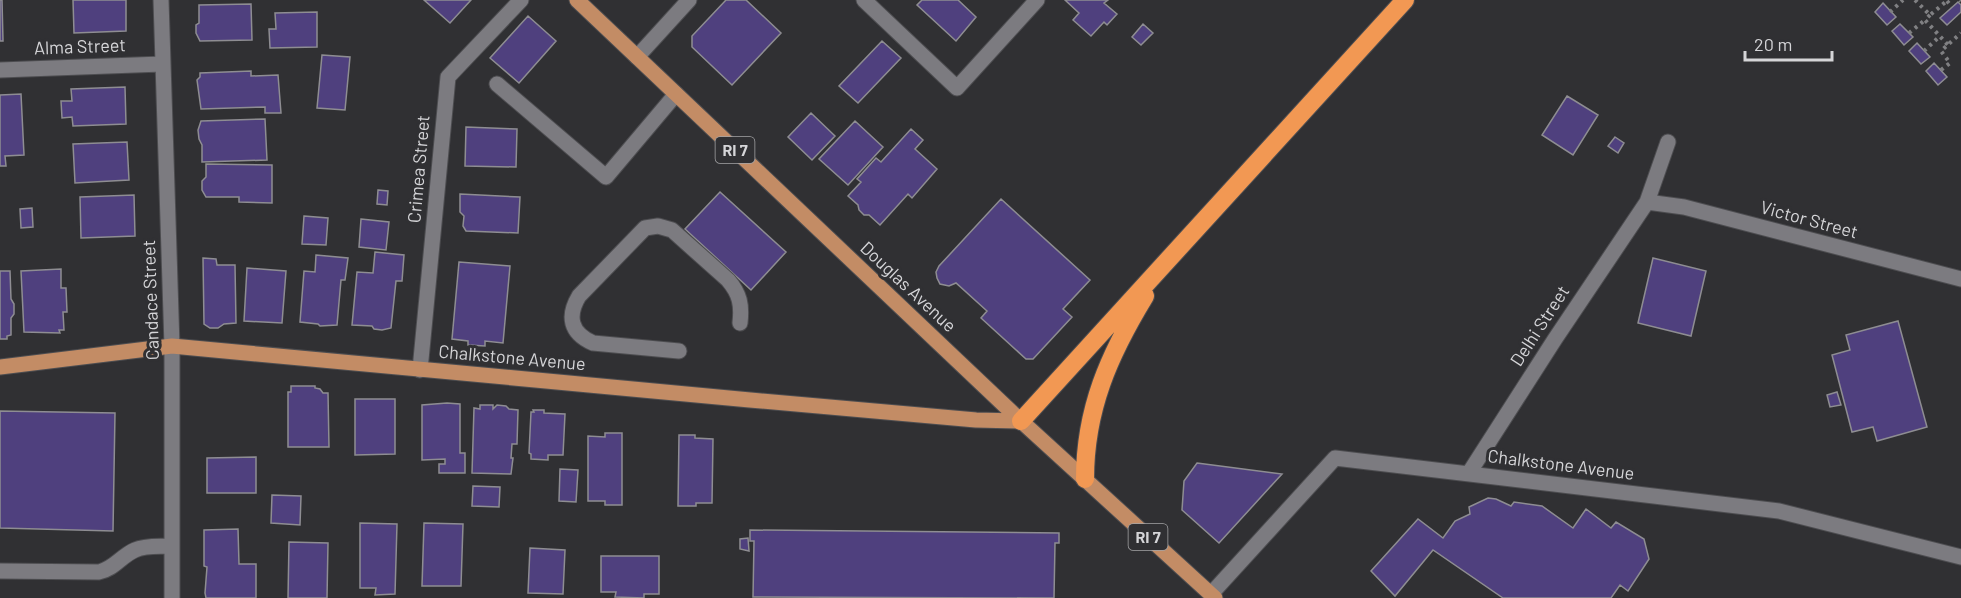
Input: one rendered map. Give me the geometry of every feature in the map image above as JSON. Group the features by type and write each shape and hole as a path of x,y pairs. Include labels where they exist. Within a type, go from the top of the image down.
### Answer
{"highway":[{"path":"1021,421 1405,0"},
{"path":"1085,479 1089,425 1100,385 1119,340 1169,259"}],"main road":[{"name":"Douglas Avenue","path":"582,2 637,57 1021,421 1213,596"},
{"name":"Chalkstone Avenue","path":"0,367 172,346 967,419 1021,421"}],"street":[{"name":"Candace Street","path":"161,0 172,346 172,598"},
{"name":"Crimea Street","path":"420,370 448,77 521,0"},
{"path":"864,0 957,88 1037,0"},
{"path":"637,57 687,1"},
{"name":"Alma Street","path":"0,70 162,64"},
{"path":"497,84 606,177 676,94"},
{"name":"Delhi Street","path":"1469,473 1647,202 1668,142"},
{"name":"Victor Street","path":"1647,202 1684,207 1961,279"},
{"path":"679,351 593,343 581,336 573,325 572,309 579,296 645,228 658,226 672,230 728,280 740,300 740,323"},
{"name":"Chalkstone Avenue","path":"1213,596 1335,458 1779,511 1961,557"},
{"path":"0,571 99,572 111,568 135,550 172,546"}],"path":[{"path":"1890,12 1903,0"},
{"path":"1915,0 1930,15"},
{"path":"1909,33 1947,1 1952,7"},
{"path":"1925,20 1948,45"},
{"path":"1941,70 1950,63 1941,51 1961,33"},
{"path":"1924,51 1940,36"}],"building":[{"path":"0,0 2,0 3,41 0,41"},
{"path":"73,0 126,0 126,31 74,33"},
{"path":"424,0 471,0 450,23"},
{"path":"726,0 746,0 781,33 732,85 692,47 692,36"},
{"path":"922,0 958,0 976,17 956,41 917,5"},
{"path":"1065,0 1108,0 1104,3 1117,14 1107,25 1104,22 1091,36 1073,20 1079,13"},
{"path":"1958,2 1961,5 1961,12 1947,25 1940,18"},
{"path":"1883,3 1896,17 1887,25 1875,12"},
{"path":"251,4 252,40 200,41 196,33 196,25 199,23 199,5"},
{"path":"317,12 317,47 270,48 269,29 276,29 275,13"},
{"path":"528,16 556,41 519,83 490,58"},
{"path":"1143,24 1153,33 1141,45 1132,37"},
{"path":"1900,24 1913,37 1904,45 1892,31"},
{"path":"882,41 901,58 858,103 839,86"},
{"path":"1917,43 1930,57 1921,64 1909,51"},
{"path":"322,55 350,57 345,110 317,108"},
{"path":"1934,63 1947,77 1938,85 1926,71"},
{"path":"251,71 251,76 278,75 281,113 265,113 265,107 201,109 197,80 200,73"},
{"path":"125,87 126,124 73,126 72,117 62,118 61,101 72,101 71,89"},
{"path":"21,94 24,155 5,156 6,166 0,166 0,95"},
{"path":"1567,96 1598,115 1573,155 1542,135"},
{"path":"811,113 835,136 812,160 788,137"},
{"path":"265,119 267,160 202,162 202,145 198,130 201,121"},
{"path":"855,121 883,147 848,185 819,159"},
{"path":"466,127 517,129 516,167 465,166"},
{"path":"911,129 923,140 915,149 937,169 912,198 908,194 880,225 869,215 864,215 858,205 848,196 861,182 857,179 876,158 881,162"},
{"path":"1615,137 1624,143 1618,153 1608,146"},
{"path":"127,142 129,180 75,183 73,144"},
{"path":"206,164 272,165 272,203 239,202 239,197 206,197 202,190 202,181 206,177"},
{"path":"378,190 388,191 387,205 377,204"},
{"path":"720,192 786,252 751,290 685,229"},
{"path":"460,194 520,197 518,233 466,231 463,226 464,216 460,212"},
{"path":"134,195 135,236 81,238 80,197"},
{"path":"1001,199 1090,280 1063,309 1072,317 1033,359 1026,359 981,318 987,311 956,283 949,286 940,284 937,278 936,272 939,266"},
{"path":"32,208 33,227 21,228 20,209"},
{"path":"304,216 328,218 326,245 302,244"},
{"path":"361,219 389,222 386,250 359,247"},
{"path":"375,252 404,255 402,281 396,281 391,328 382,330 374,329 372,326 352,325 357,272 373,273"},
{"path":"316,255 348,258 345,280 341,280 337,325 320,326 300,322 304,271 315,272"},
{"path":"203,258 216,259 217,265 235,265 236,323 224,324 218,328 210,328 204,324"},
{"path":"1653,258 1706,271 1691,336 1638,323"},
{"path":"459,262 510,266 503,343 485,341 485,346 468,345 468,341 452,339"},
{"path":"247,268 286,271 282,323 244,321"},
{"path":"61,269 61,288 66,288 67,312 63,312 64,330 59,330 60,333 24,332 21,271"},
{"path":"0,271 10,271 11,299 14,304 11,335 7,336 7,339 0,339"},
{"path":"1898,321 1927,427 1877,441 1873,427 1852,432 1832,355 1850,350 1846,335"},
{"path":"291,386 315,386 323,393 328,393 329,447 288,447 288,392 291,392"},
{"path":"1837,392 1841,405 1830,407 1827,395"},
{"path":"355,399 395,399 395,454 355,455"},
{"path":"460,404 460,453 465,453 465,473 439,473 439,464 445,464 445,459 422,460 422,405"},
{"path":"480,405 493,405 493,409 497,405 506,406 509,409 518,410 517,444 512,444 511,474 472,473 474,408 480,409"},
{"path":"533,410 565,414 563,455 548,455 548,460 531,459 529,453 531,412 534,412"},
{"path":"0,411 115,413 113,531 0,528"},
{"path":"605,433 622,433 622,505 605,505 605,501 588,501 588,436 605,437"},
{"path":"679,435 695,435 695,438 713,439 712,503 678,506"},
{"path":"256,457 256,493 207,493 207,458"},
{"path":"1197,463 1282,474 1219,543 1182,510 1184,481"},
{"path":"560,469 578,470 576,502 559,501"},
{"path":"473,486 500,487 499,507 472,506"},
{"path":"272,495 301,496 300,525 271,523"},
{"path":"1488,498 1511,506 1514,502 1542,506 1573,528 1586,509 1611,528 1616,522 1644,539 1649,559 1628,591 1620,585 1611,598 1503,598 1433,550 1395,596 1371,571 1418,519 1443,538 1455,521 1470,514 1469,507"},
{"path":"360,523 397,524 395,594 375,595 376,588 360,588"},
{"path":"424,523 463,524 461,586 422,586"},
{"path":"238,529 239,564 256,564 256,598 206,598 207,567 204,566 204,530"},
{"path":"750,530 1059,533 1059,543 1055,543 1054,598 753,597 754,541 750,541"},
{"path":"748,538 749,551 740,549 740,539"},
{"path":"289,542 328,543 327,598 288,598"},
{"path":"530,548 565,550 563,594 528,593"},
{"path":"601,556 659,556 659,594 644,594 644,598 615,597 616,592 601,592"}]}
